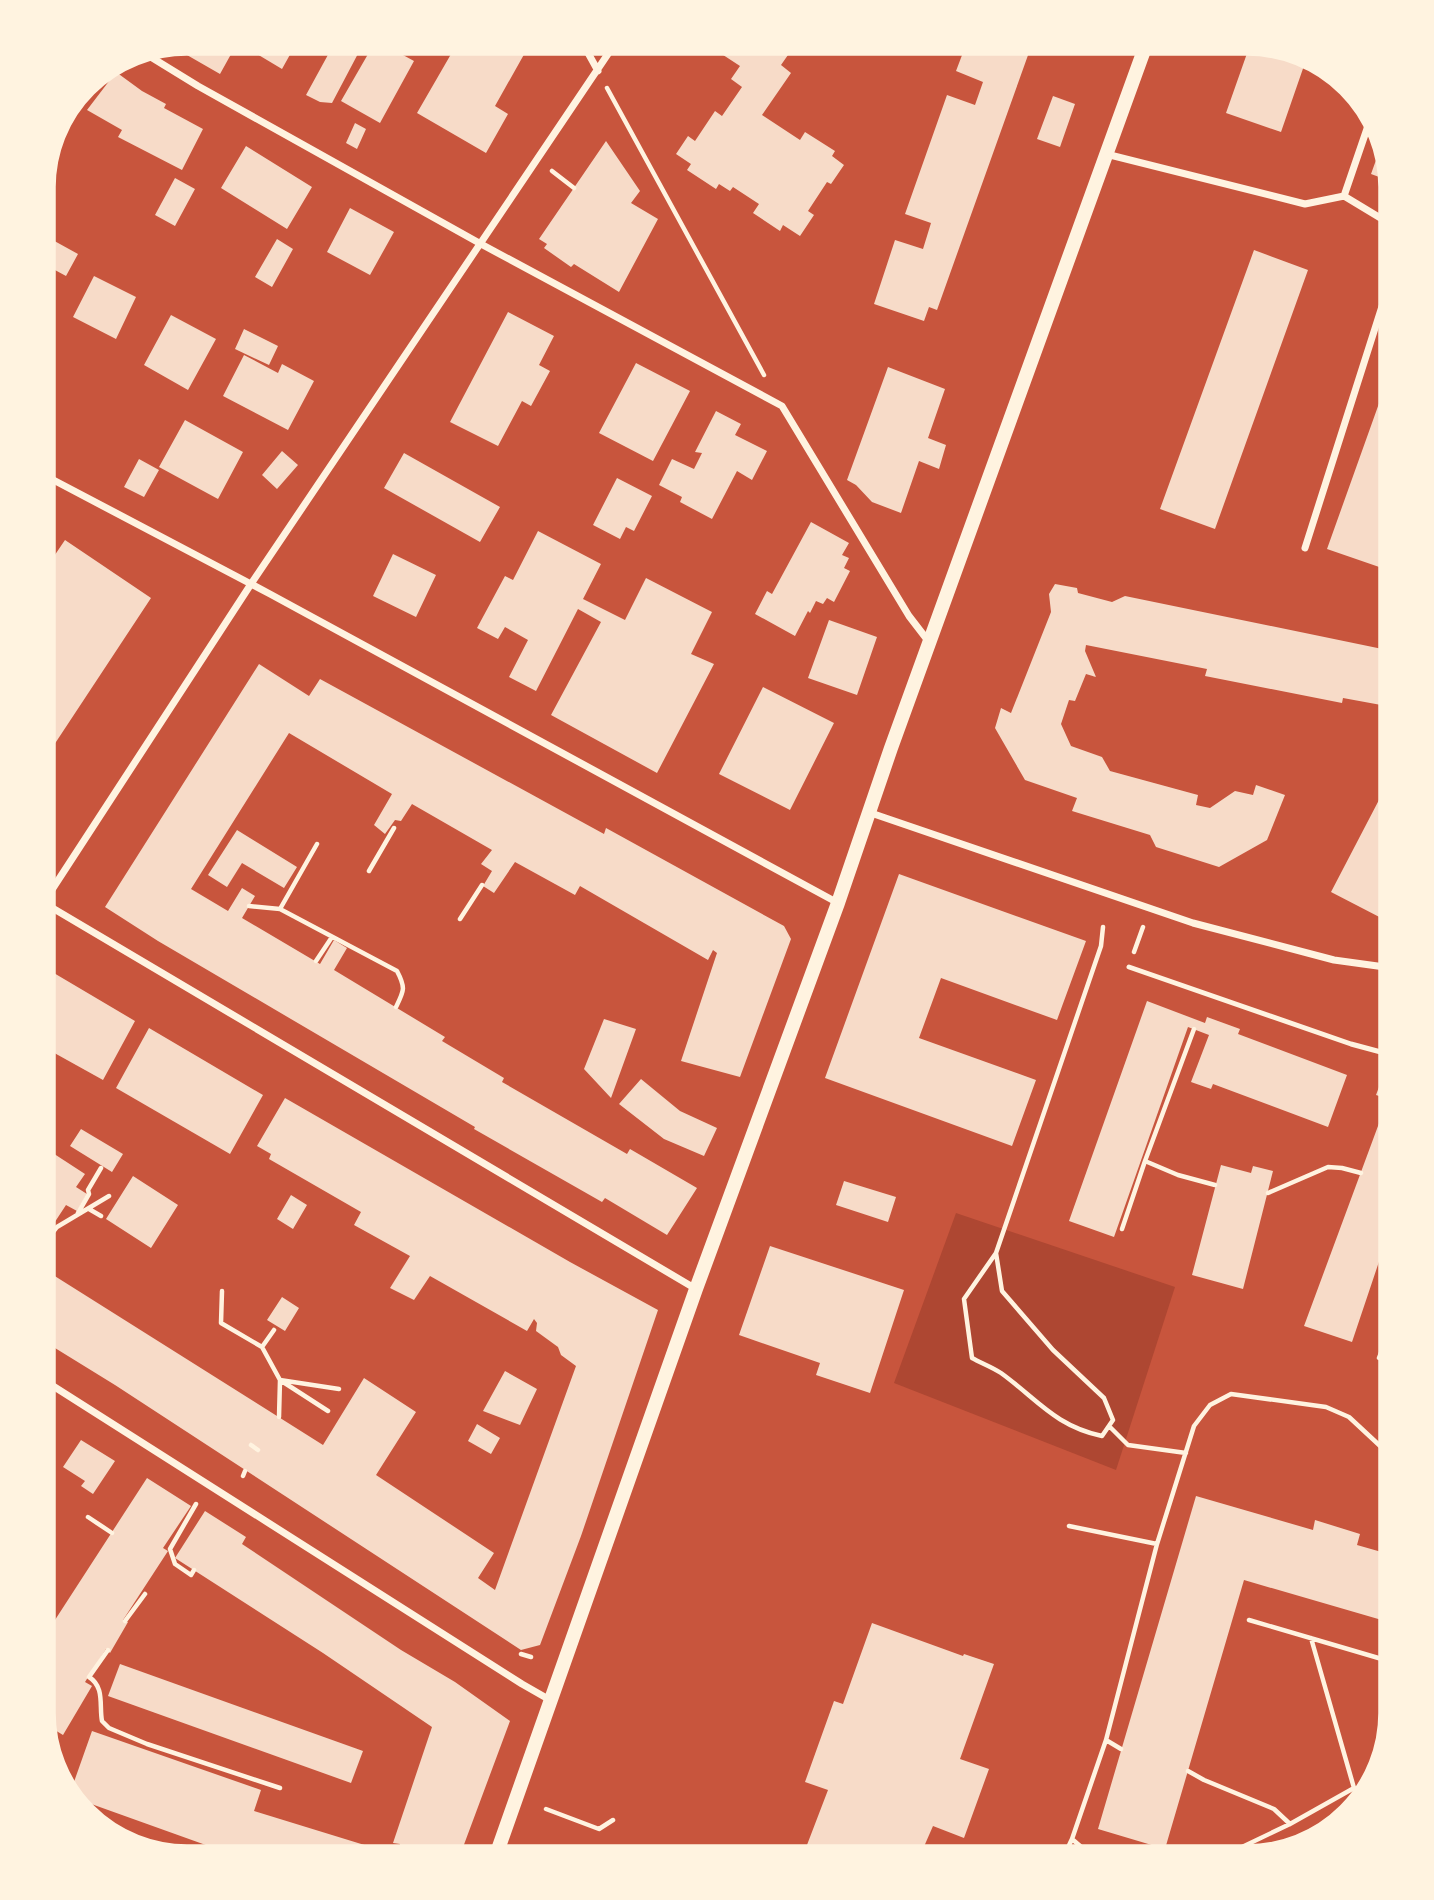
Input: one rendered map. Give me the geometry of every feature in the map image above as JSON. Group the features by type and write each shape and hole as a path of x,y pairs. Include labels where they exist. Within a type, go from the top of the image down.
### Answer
{"main road":[{"path":"499,1846 696,1289 1142,55"}],"street":[{"path":"589,54 598,71"},
{"path":"55,886 251,584 608,54"},
{"path":"154,59 481,244 782,406 909,616 929,643"},
{"path":"1344,196 1367,130"},
{"path":"1106,154 1304,204 1344,196 1380,218"},
{"path":"1305,548 1380,313"},
{"path":"55,481 251,584 838,902"},
{"path":"868,812 1193,923 1334,960 1380,966"},
{"path":"55,911 696,1289"},
{"path":"54,1387 510,1677 551,1700"}],"lane":[{"path":"1129,967 1350,1044 1380,1052"}],"path":[{"path":"598,71 782,406"},
{"path":"538,160 574,188"},
{"path":"369,871 394,828"},
{"path":"280,909 317,844"},
{"path":"460,919 482,886"},
{"path":"249,906 280,909 397,971 404,984 396,1007"},
{"path":"996,1253 1002,1291 1053,1349 1104,1398 1113,1420 1102,1436 1088,1433 1054,1417 999,1372 972,1358 964,1299 996,1253 1101,946 1103,927"},
{"path":"316,961 332,937"},
{"path":"1122,1229 1194,1029"},
{"path":"1145,1161 1178,1175 1215,1185"},
{"path":"1268,1193 1328,1167 1361,1173"},
{"path":"72,1218 89,1194 88,1190 101,1168"},
{"path":"54,1230 109,1196"},
{"path":"89,1209 101,1216"},
{"path":"222,1291 221,1323 262,1347 280,1380 328,1411"},
{"path":"262,1347 274,1330"},
{"path":"280,1380 339,1389"},
{"path":"279,1417 280,1380"},
{"path":"1069,1846 1106,1740 1157,1545 1194,1426 1210,1405 1231,1394 1325,1407 1349,1417 1380,1446"},
{"path":"1109,1426 1129,1445 1186,1453"},
{"path":"251,1446 258,1450"},
{"path":"194,1570 191,1575 175,1564 170,1549 196,1504"},
{"path":"88,1517 112,1533"},
{"path":"1069,1526 1157,1545"},
{"path":"125,1621 145,1594"},
{"path":"1249,1620 1380,1658"},
{"path":"1244,1846 1354,1788 1311,1638"},
{"path":"108,1650 89,1677 95,1681 101,1697 102,1721 109,1728 147,1745 280,1788"},
{"path":"521,1654 531,1657"},
{"path":"1106,1740 1121,1749"},
{"path":"1188,1771 1274,1809 1290,1824"},
{"path":"546,1810 599,1829 613,1820"},
{"path":"1072,1839 1080,1846"}],"shaded area":[{"path":"956,1213 1175,1287 1116,1470 894,1383"}],"building":[{"path":"185,54 231,54 220,74"},
{"path":"257,54 290,54 282,69"},
{"path":"328,54 358,54 332,103 320,102 306,95"},
{"path":"368,54 401,54 414,61 380,123 341,101"},
{"path":"451,54 524,54 495,106 508,114 486,153 417,113"},
{"path":"722,55 788,55 781,65 791,73 762,115 800,140 805,132 835,151 832,156 844,165 831,184 827,182 808,211 814,215 800,236 783,225 780,231 753,213 759,204 733,187 730,191 719,184 716,189 687,170 691,164 676,154 688,136 695,141 715,111 722,116 742,87 731,79 740,66"},
{"path":"962,55 1028,55 937,310 929,307 924,321 874,304 895,240 923,249 931,223 905,214 947,95 975,105 983,82 956,71"},
{"path":"1246,55 1273,57 1304,67 1281,132 1226,113"},
{"path":"118,74 166,104 164,108 203,129 182,170 118,137 122,130 87,110 111,78"},
{"path":"1053,96 1075,104 1060,147 1037,139"},
{"path":"355,123 366,129 357,149 346,143"},
{"path":"606,141 640,191 631,203 658,219 619,292 574,264 571,267 544,248 547,244 539,239"},
{"path":"246,146 312,187 287,229 221,188"},
{"path":"1377,159 1379,177 1371,174"},
{"path":"175,178 195,189 175,226 155,215"},
{"path":"350,208 394,232 370,275 327,252"},
{"path":"277,239 293,249 272,287 255,277"},
{"path":"55,241 78,254 66,276 55,270"},
{"path":"1254,250 1308,270 1215,529 1160,509"},
{"path":"94,276 136,297 116,339 73,317"},
{"path":"508,312 554,336 539,365 550,371 531,406 522,401 498,446 450,422"},
{"path":"171,315 216,339 188,390 144,365"},
{"path":"244,329 278,346 269,365 235,349"},
{"path":"244,355 278,373 282,364 314,381 288,430 223,396"},
{"path":"636,363 690,391 653,461 599,433"},
{"path":"888,367 945,389 928,438 946,445 939,469 919,461 901,513 872,502 856,485 847,480"},
{"path":"1380,401 1380,567 1327,549"},
{"path":"716,411 741,424 735,435 767,451 752,480 737,471 712,519 680,502 682,497 659,485 672,459 694,469 702,453 695,452"},
{"path":"185,420 243,452 218,499 159,467"},
{"path":"282,451 298,465 277,489 262,475"},
{"path":"404,453 500,507 480,542 384,488"},
{"path":"139,459 159,470 144,497 124,487"},
{"path":"617,478 652,496 634,531 626,527 620,539 593,525"},
{"path":"811,522 849,543 842,555 849,558 844,568 850,571 834,602 827,598 823,604 816,601 795,636 755,614 767,591 772,594"},
{"path":"538,531 601,564 583,599 625,620 646,578 712,612 691,654 714,664 657,773 551,715 601,622 578,609 536,691 509,677 528,640 505,627 498,639 477,628 505,576 513,580"},
{"path":"65,540 151,598 55,744 55,555"},
{"path":"393,554 436,575 416,617 373,596"},
{"path":"1055,584 1077,588 1078,593 1112,602 1125,596 1380,649 1380,705 1343,698 1342,703 1205,676 1207,669 1086,645 1085,651 1096,677 1086,674 1075,701 1069,700 1061,724 1071,746 1102,757 1110,771 1198,795 1196,805 1210,808 1235,791 1253,795 1256,785 1285,795 1267,840 1219,867 1156,847 1150,835 1072,811 1077,798 1025,780 995,728 1001,708 1011,713 1051,612 1049,594"},
{"path":"829,620 877,637 857,695 808,678"},
{"path":"259,664 309,696 320,679 604,834 606,828 784,926 791,939 740,1077 681,1061 717,953 713,950 708,960 580,886 575,895 515,862 494,893 483,886 492,871 481,864 492,850 412,804 401,821 395,820 385,834 374,825 392,794 289,733 191,889 228,911 242,888 255,896 242,918 320,964 334,940 347,948 334,970 445,1037 442,1041 504,1078 502,1082 627,1154 630,1149 697,1188 667,1235 605,1198 602,1202 474,1129 475,1127 158,941 105,907"},
{"path":"763,687 834,723 790,810 719,774"},
{"path":"1380,798 1380,917 1331,892"},
{"path":"237,830 297,867 284,888 242,863 227,887 208,875"},
{"path":"899,874 1086,941 1057,1020 941,978 919,1038 1036,1080 1012,1146 825,1078"},
{"path":"54,973 135,1021 103,1080 54,1053"},
{"path":"1147,1001 1205,1023 1207,1017 1240,1029 1238,1034 1347,1075 1328,1127 1213,1084 1211,1089 1191,1082 1209,1035 1188,1027 1114,1237 1069,1221"},
{"path":"604,1019 636,1029 611,1098 584,1069"},
{"path":"149,1028 263,1095 230,1154 116,1088"},
{"path":"641,1079 680,1111 717,1128 704,1156 664,1139 619,1104"},
{"path":"285,1098 658,1310 581,1536 540,1645 521,1650 54,1348 54,1276 323,1445 364,1378 416,1412 376,1475 494,1553 478,1578 495,1590 576,1366 561,1355 558,1347 536,1331 537,1323 534,1319 527,1331 430,1276 414,1300 390,1288 410,1256 354,1225 361,1212 269,1159 271,1154 257,1146"},
{"path":"1380,1121 1380,1259 1352,1342 1304,1326"},
{"path":"81,1129 123,1154 112,1172 70,1146"},
{"path":"54,1154 85,1174 76,1187 87,1194 77,1211 66,1205 54,1223"},
{"path":"1221,1165 1251,1173 1253,1166 1273,1171 1243,1289 1192,1275"},
{"path":"133,1176 178,1205 151,1248 106,1219"},
{"path":"844,1181 896,1197 888,1222 836,1205"},
{"path":"291,1195 307,1205 293,1229 277,1219"},
{"path":"770,1246 904,1290 870,1393 816,1375 820,1363 739,1335"},
{"path":"282,1297 299,1308 285,1331 267,1320"},
{"path":"505,1371 537,1389 520,1425 483,1411"},
{"path":"477,1424 500,1438 491,1454 468,1441"},
{"path":"81,1440 115,1461 93,1494 81,1486 85,1481 63,1467"},
{"path":"147,1478 191,1506 163,1548 168,1551 123,1620 128,1622 110,1653 106,1649 85,1682 92,1686 63,1735 56,1731 54,1713 54,1621"},
{"path":"1196,1496 1313,1530 1315,1520 1360,1534 1357,1545 1380,1552 1380,1620 1244,1580 1166,1846 1155,1846 1098,1829"},
{"path":"205,1511 246,1537 242,1544 401,1650 455,1682 510,1721 463,1846 399,1846 393,1843 432,1727 175,1558"},
{"path":"872,1623 963,1656 964,1654 994,1664 960,1759 989,1769 964,1838 933,1826 924,1846 807,1846 828,1790 805,1782 834,1701 843,1704"},
{"path":"120,1664 363,1751 351,1783 108,1696"},
{"path":"92,1731 261,1790 254,1811 368,1846 209,1846 89,1803 74,1782"}]}
